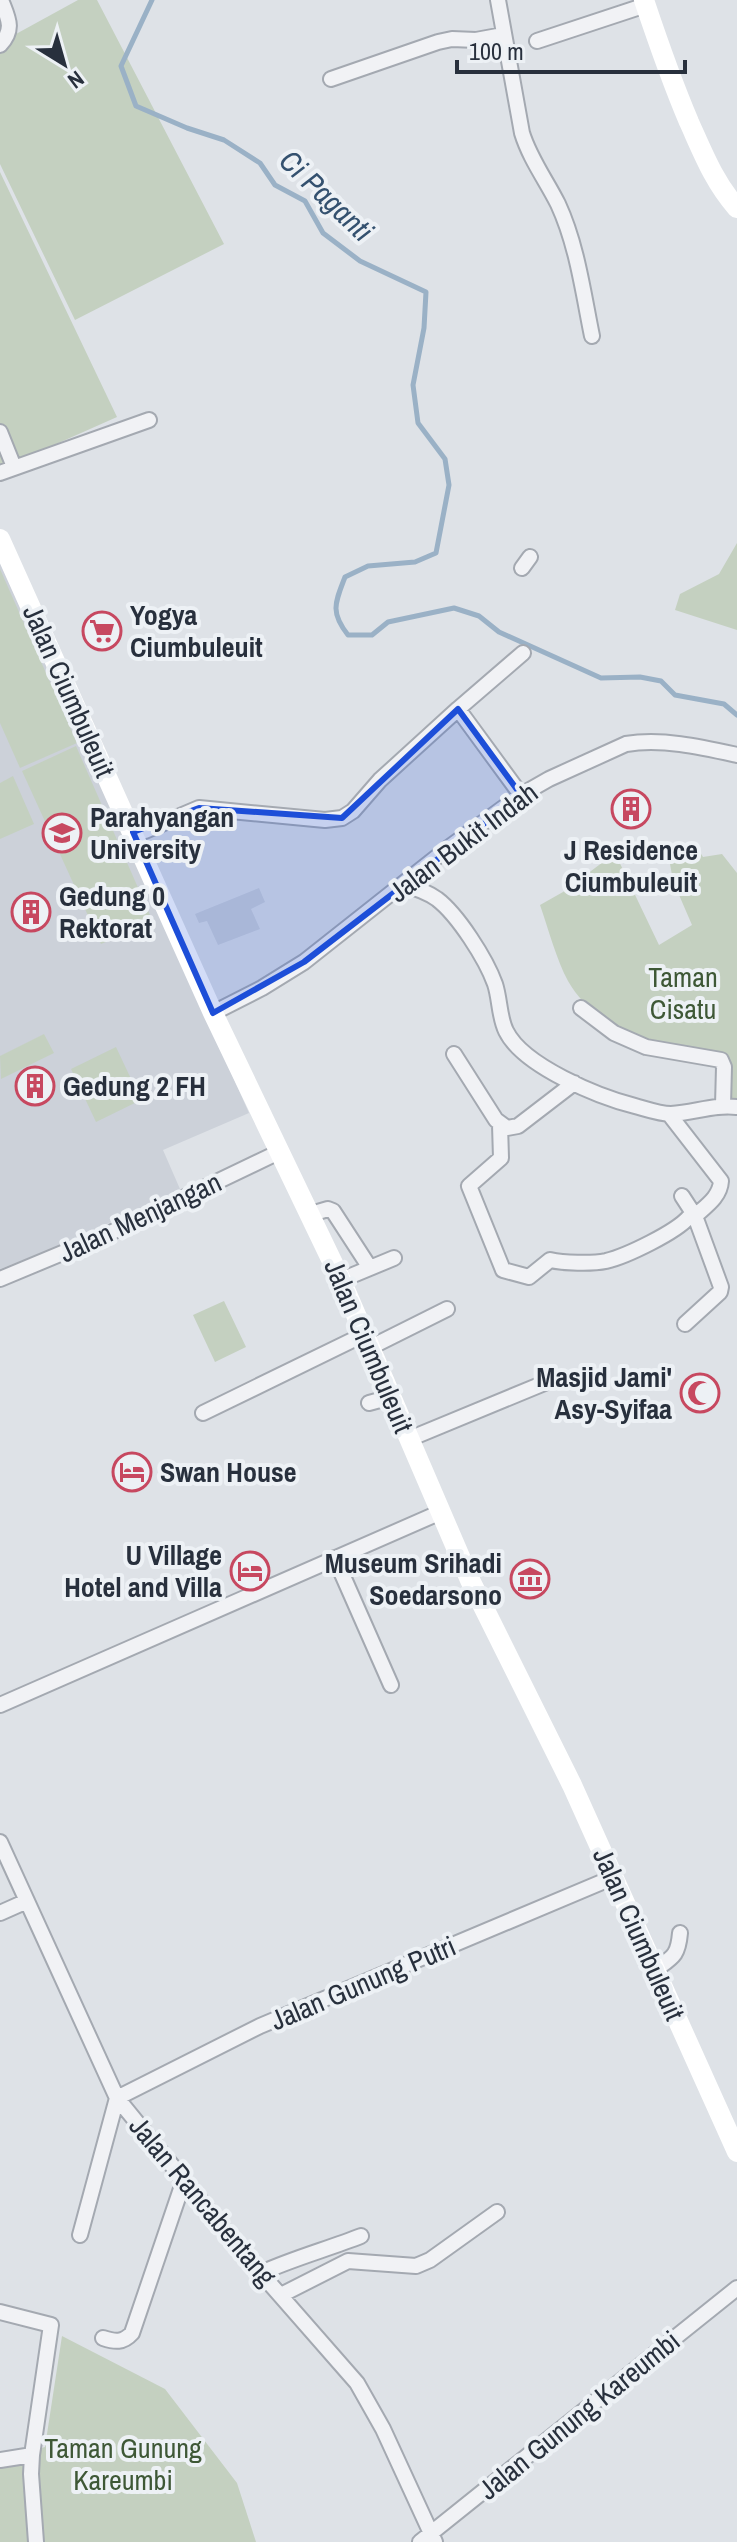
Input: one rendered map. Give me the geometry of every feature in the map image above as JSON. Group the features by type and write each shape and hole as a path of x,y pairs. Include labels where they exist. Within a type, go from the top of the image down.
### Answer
{"main road":[{"path":"645,3 664,63 709,168 720,188 737,208"},
{"name":"Jalan Ciumbuleuit","path":"0,539 213,1013 341,1280 470,1580 572,1785 737,2152"}],"street":[{"path":"0,45 11,25 1,0"},
{"path":"498,0 522,133 558,205 574,246 592,336"},
{"path":"537,41 645,3"},
{"path":"331,79 438,42 503,35"},
{"path":"0,473 149,420"},
{"path":"0,432 14,467"},
{"path":"133,832 145,831 199,808 325,820 342,818 353,811 380,780 523,653"},
{"path":"458,709 521,795"},
{"name":"Jalan Bukit Indah","path":"213,1013 304,962 521,795 549,779 626,744 638,742 667,743 737,755"},
{"path":"404,885 421,889 439,900 470,940 495,985 507,1033 552,1074 632,1106 669,1114 730,1106 721,1060 646,1047 614,1033 581,1008"},
{"path":"454,1054 500,1125 501,1158 469,1186 503,1270 529,1277 550,1260 564,1263 605,1261 680,1228 714,1198 721,1181 669,1114"},
{"path":"500,1125 507,1128 518,1126 574,1083"},
{"name":"Jalan Menjangan","path":"0,1279 108,1234 279,1152"},
{"path":"682,1196 721,1287 720,1292 685,1324"},
{"path":"311,1214 328,1209 333,1211 370,1268"},
{"path":"341,1280 394,1258"},
{"path":"203,1413 368,1340 447,1309"},
{"path":"409,1439 547,1382"},
{"path":"369,1403 391,1397"},
{"path":"0,1705 441,1512"},
{"path":"335,1558 391,1685"},
{"name":"Jalan Rancabentang","path":"0,1842 117,2098 261,2273 357,2383 383,2429 429,2540"},
{"name":"Jalan Gunung Putri","path":"117,2098 260,2026 614,1877"},
{"path":"0,1913 27,1901"},
{"path":"655,1970 679,1950 680,1933"},
{"path":"80,2235 117,2098"},
{"path":"103,2338 114,2342 126,2339 132,2333 184,2180"},
{"path":"281,2295 348,2261 416,2266 430,2260 497,2212"},
{"path":"261,2273 299,2256 361,2236"},
{"name":"Jalan Gunung Kareumbi","path":"429,2540 737,2288"},
{"path":"0,2312 51,2325 32,2455 36,2542"},
{"path":"0,2460 32,2455"}],"highlighted area":[{"path":"458,709 521,795 304,962 213,1013 133,832 199,808 342,818"}],"shaded area":[{"name":"Parahyangan University","path":"0,552 249,1113 163,1150 180,1189 65,1244 0,1269"},
{"path":"259,888 265,902 251,909 260,929 218,945 207,921 199,923 195,914"}],"green space":[{"path":"78,0 97,0 224,244 75,320 0,164 0,49 16,34"},
{"path":"0,172 117,417 0,469"},
{"path":"737,543 737,630 675,610 680,594 719,574"},
{"path":"0,569 77,743 20,768 0,723"},
{"path":"76,746 153,922 101,944 22,771"},
{"path":"13,776 34,824 0,839 0,783"},
{"name":"Taman Cisatu","path":"698,849 703,857 722,854 737,873 737,1103 728,1102 731,1071 727,1057 638,1036 599,1015 582,1000 564,973 540,905 563,892 615,853 659,945 692,925 673,881 669,858"},
{"path":"44,1034 54,1053 1,1079 0,1056"},
{"path":"116,1047 141,1100 96,1122 71,1069"},
{"path":"224,1301 246,1347 215,1362 193,1315"},
{"name":"Taman Gunung Kareumbi","path":"62,2336 165,2389 237,2483 256,2542 0,2542 0,2460 45,2447"}],"waterway":[{"name":"Ci Paganti","path":"152,0 121,66 136,106 224,140 260,163 275,185 305,201 323,233 360,261 426,292 424,328 413,385 418,423 445,459 449,485 436,553 415,562 368,566 345,577 336,607 348,635 372,635 388,622 454,608 479,616 499,632 601,678 640,677 661,681 675,695 724,704 737,715"}],"place":[{"name":"Yogya Ciumbuleuit","path":"102,631"},
{"name":"J Residence Ciumbuleuit","path":"631,809"},
{"name":"Parahyangan University","path":"62,833"},
{"name":"Gedung 0 Rektorat","path":"31,912"},
{"name":"Gedung 2 FH","path":"35,1086"},
{"name":"Masjid Jami' Asy-Syifaa","path":"700,1393"},
{"name":"Swan House","path":"132,1472"},
{"name":"U Village Hotel and Villa","path":"250,1571"},
{"name":"Museum Srihadi Soedarsono","path":"530,1579"}]}
